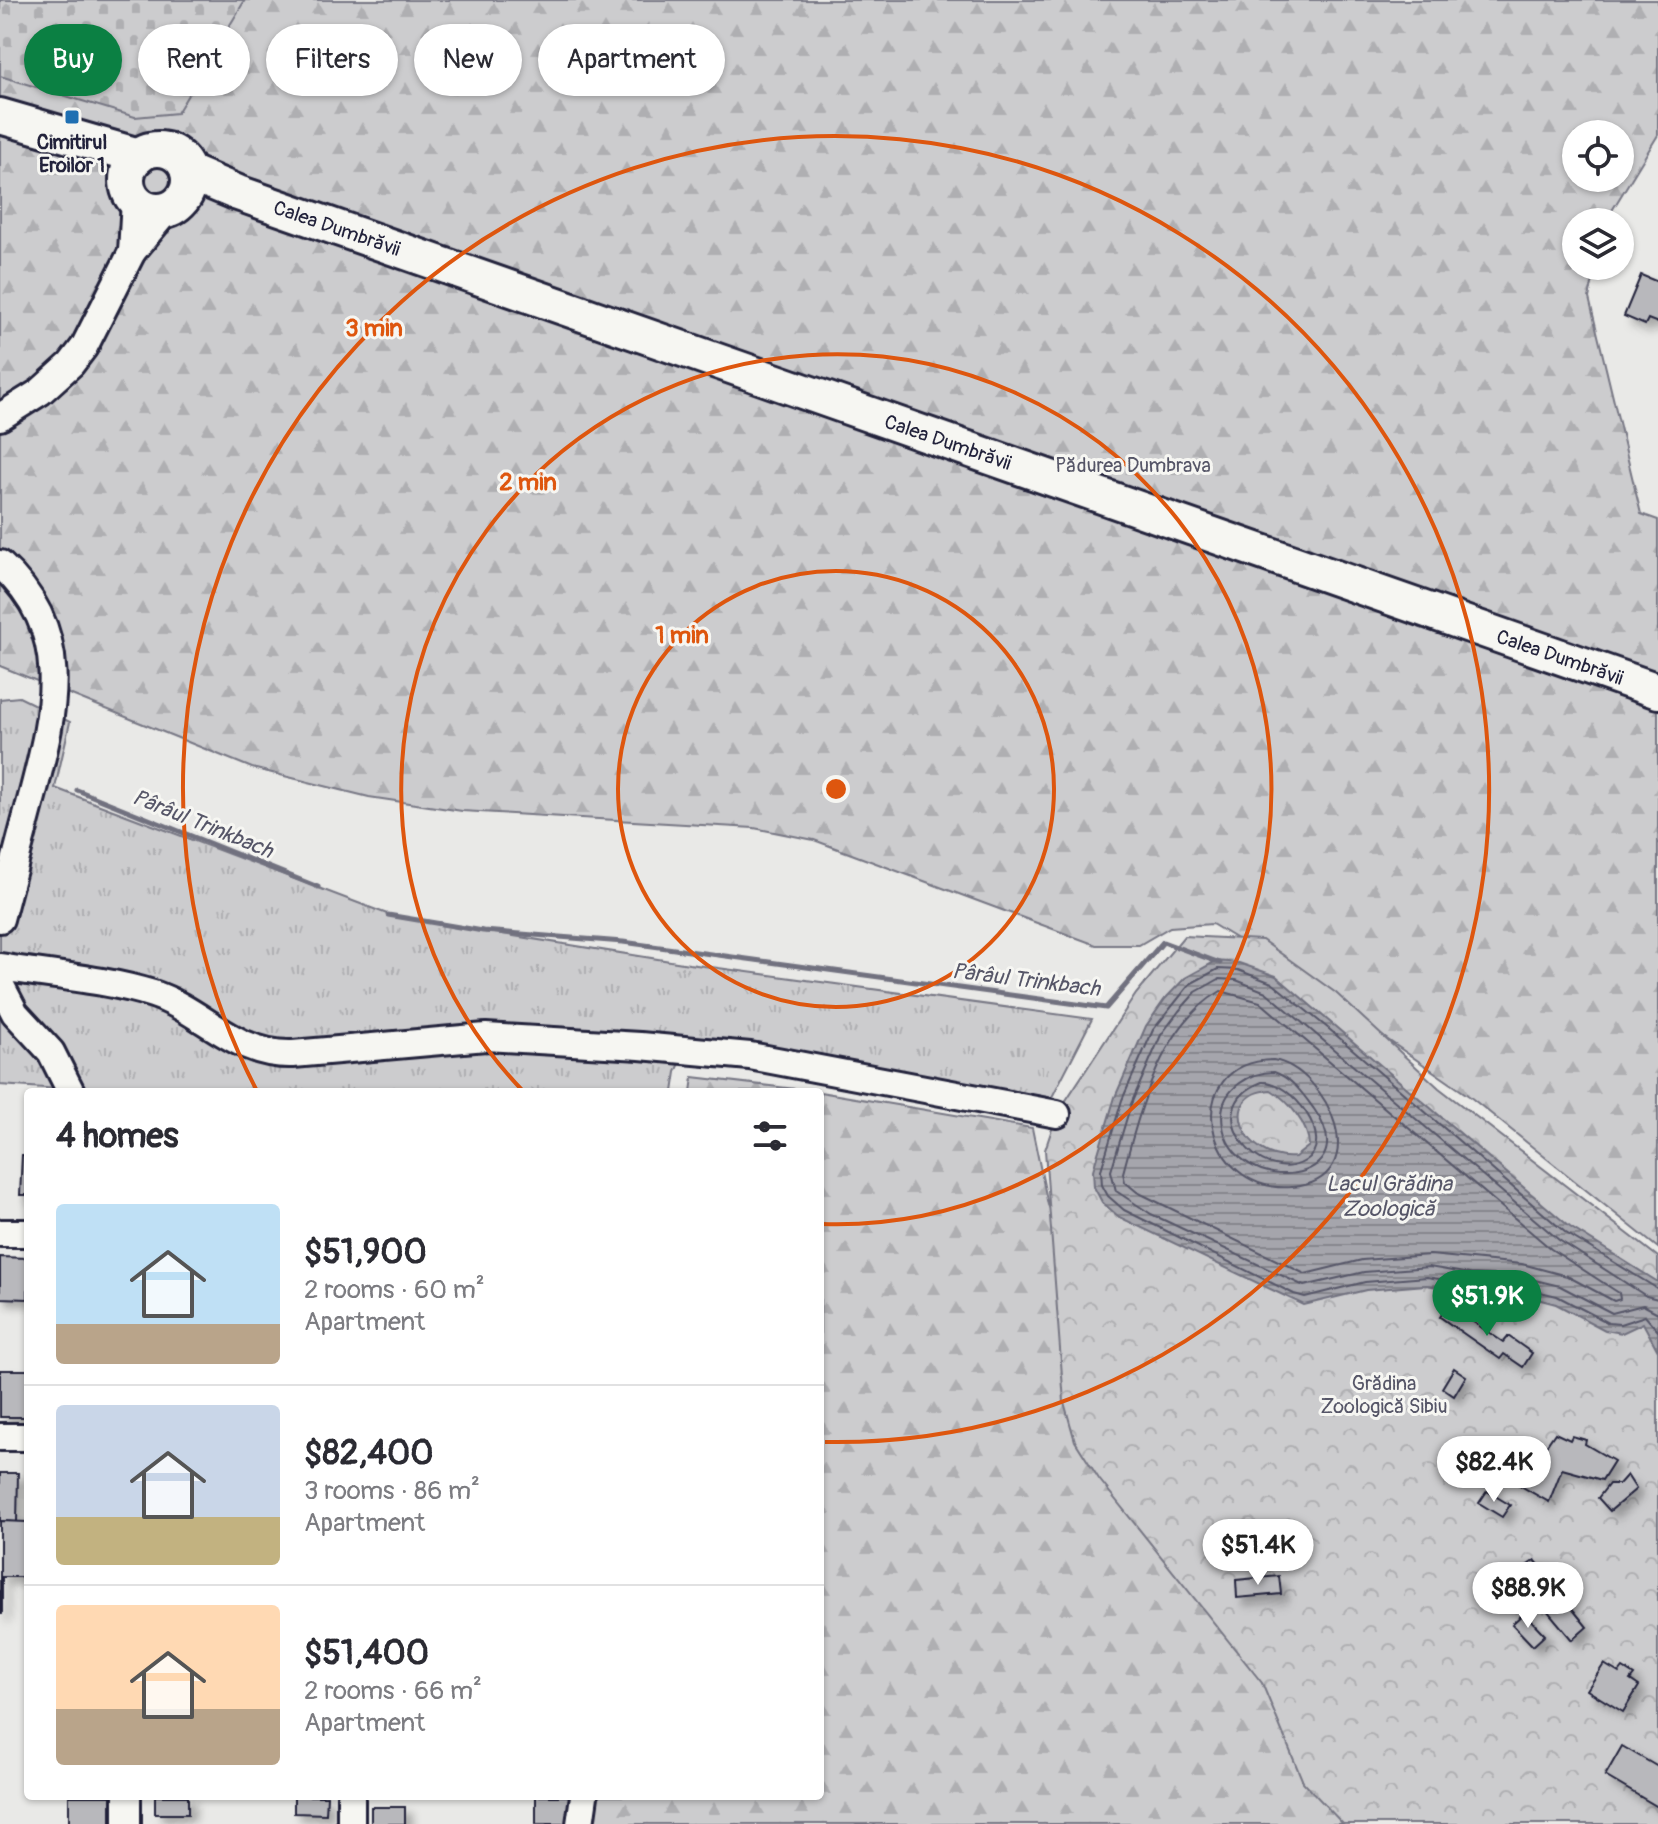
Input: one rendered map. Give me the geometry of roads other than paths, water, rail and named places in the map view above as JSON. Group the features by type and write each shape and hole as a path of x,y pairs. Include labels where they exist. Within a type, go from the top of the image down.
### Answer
{"main road":[{"name":"Calea Dumbrăvii","path":"0,116 75,140 157,186 238,193 1658,691"}],"street":[{"path":"0,417 40,392 71,364 84,347 132,252 157,186"},
{"path":"0,564 28,592 35,605 48,636 54,679 48,735 0,919"},
{"path":"0,967 155,995 233,1041 277,1054 486,1037 640,1046 750,1056 1057,1114"},
{"path":"0,984 15,1013 51,1052 69,1088"},
{"path":"0,1233 24,1233"},
{"path":"0,1437 24,1437"},
{"path":"127,1800 127,1824"},
{"path":"351,1800 351,1824"},
{"path":"580,1824 583,1800"}],"water":[{"name":"Lacul Grădina Zoologică","path":"1216,961 1239,963 1276,976 1570,1227 1658,1282 1658,1351 1643,1323 1622,1333 1605,1330 1556,1304 1514,1293 1468,1292 1426,1285 1366,1290 1304,1305 1119,1217 1102,1202 1094,1187 1093,1170 1115,1097 1146,1026 1185,978","holes":["1271,1090 1296,1114 1308,1138 1309,1146 1295,1157 1277,1156 1262,1149 1250,1139 1243,1126 1241,1114 1244,1102 1254,1094"]}],"waterway":[{"name":"Pârâul Trinkbach","path":"77,790 318,887"},
{"name":"Pârâul Trinkbach","path":"388,915 483,931 623,942 1106,1008 1163,942 1220,963"}],"place":[{"name":"Cimitirul Eroilor 1","path":"72,117"}],"park label":[{"name":"Pădurea Dumbrava","path":"1133,465"},
{"name":"Grădina Zoologică Sibiu","path":"1384,1394"}]}
